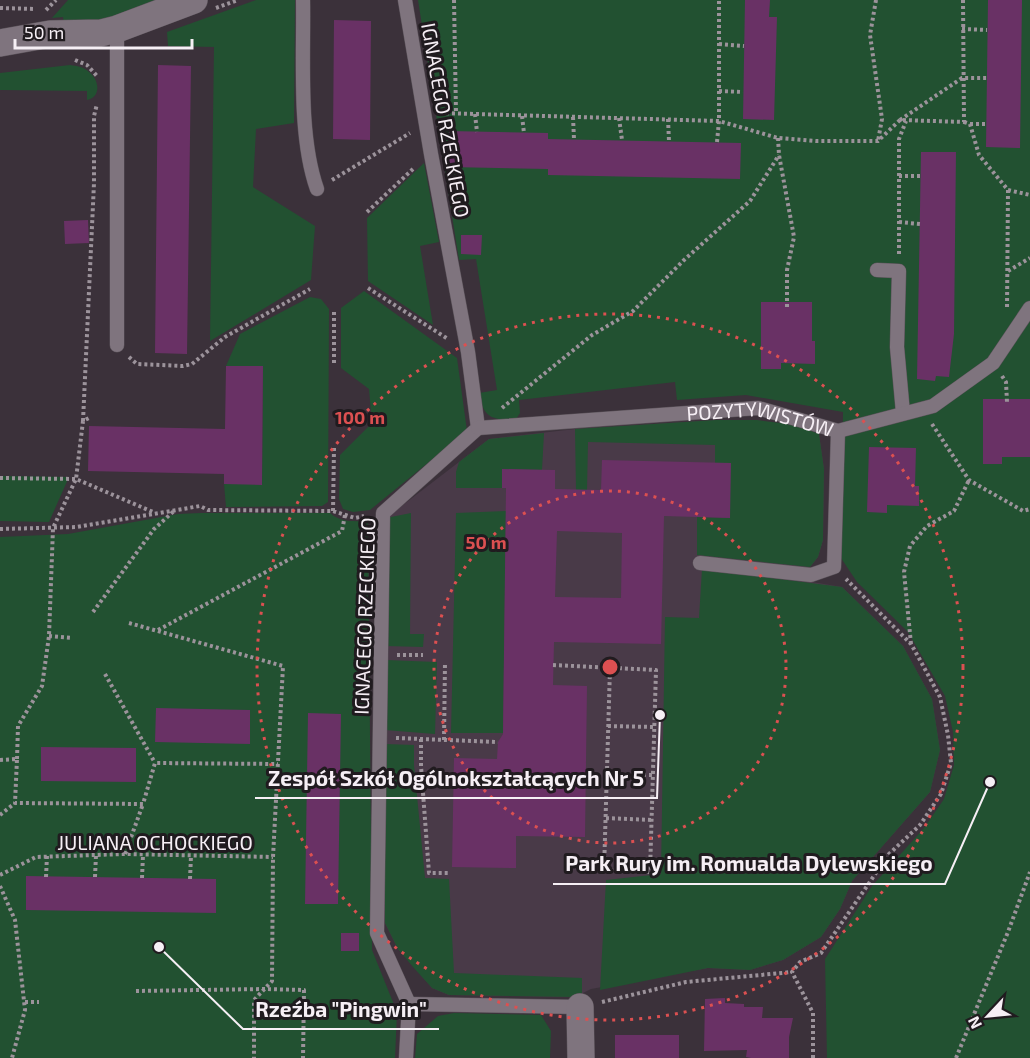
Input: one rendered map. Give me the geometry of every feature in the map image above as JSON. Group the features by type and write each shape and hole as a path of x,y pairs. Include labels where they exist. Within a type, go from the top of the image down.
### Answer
{"street":[{"path":"0,43 50,34 101,33 200,6"},
{"path":"580,1007 581,1058"}],"lane":[{"path":"303,0 305,119 311,172 317,189"},
{"name":"IGNACEGO RZECKIEGO","path":"405,0 468,352 478,428 383,513 377,933 409,1004 406,1058"},
{"path":"117,29 122,348"},
{"path":"877,270 898,271 897,347 903,413"},
{"name":"POZYTYWISTÓW","path":"478,428 758,408 837,431 933,406 993,363 1030,308"},
{"path":"700,562 811,575 834,567 837,431"},
{"path":"409,1004 580,1007"}],"path":[{"path":"0,8 46,10 56,0"},
{"path":"200,6 238,0"},
{"path":"454,0 456,113"},
{"path":"717,142 719,0"},
{"path":"876,0 870,35 882,119 878,141"},
{"path":"963,0 964,122"},
{"path":"962,29 987,30"},
{"path":"719,44 744,46"},
{"path":"69,60 78,60 87,65 95,72 100,82"},
{"path":"317,189 425,118 456,113 719,121 778,138 816,141 878,141 900,120 962,78 987,78"},
{"path":"719,91 743,92"},
{"path":"15,803 18,726 42,686 49,636 53,528 76,479 83,421 94,183 94,116 99,96"},
{"path":"476,114 477,132"},
{"path":"522,115 524,133"},
{"path":"573,117 574,139"},
{"path":"618,118 622,140"},
{"path":"668,119 669,141"},
{"path":"900,120 986,124"},
{"path":"898,271 899,139 906,121"},
{"path":"970,124 979,155 1008,190 1030,195"},
{"path":"778,138 794,237 787,270 787,307"},
{"path":"367,212 431,154"},
{"path":"478,428 592,335 633,311 683,261 750,201 779,155"},
{"path":"899,176 921,176"},
{"path":"1006,342 1008,190"},
{"path":"899,222 920,224"},
{"path":"1007,271 1030,258"},
{"path":"368,288 468,352"},
{"path":"122,348 136,364 183,366 192,364 225,337 310,289"},
{"path":"334,312 334,363"},
{"path":"993,363 1006,382 1007,402"},
{"path":"903,413 932,424 969,480 1023,512 1030,509"},
{"path":"83,421 89,418"},
{"path":"333,511 334,448"},
{"path":"0,478 76,479 153,512"},
{"path":"911,644 904,572 910,546 927,526 954,511 969,480"},
{"path":"0,529 77,527 153,512 200,506 208,510 333,511 355,518 383,513"},
{"path":"93,612 154,529 174,510"},
{"path":"157,631 342,531 345,515"},
{"path":"580,1007 686,982 792,972 800,962 821,953 889,854 920,825 941,794 951,764 940,697 911,644 834,567"},
{"path":"129,623 283,666 273,857 272,981 254,1000 254,1058"},
{"path":"49,636 72,638"},
{"path":"414,655 423,655"},
{"path":"444,740 445,663"},
{"path":"553,665 656,670 650,872 602,870 606,818 610,668"},
{"path":"105,674 155,763 125,854"},
{"path":"608,726 654,727"},
{"path":"411,739 498,742"},
{"path":"421,739 429,873 449,873"},
{"path":"0,760 17,759"},
{"path":"155,763 278,764"},
{"path":"607,774 653,775"},
{"path":"0,815 15,803 143,804"},
{"path":"606,818 652,820"},
{"name":"JULIANA OCHOCKIEGO","path":"0,875 36,856 125,854 273,857"},
{"path":"95,877 96,855"},
{"path":"142,878 144,855"},
{"path":"46,877 47,856"},
{"path":"190,879 191,856"},
{"path":"956,1058 1030,872"},
{"path":"0,886 15,920 25,1002 25,1010 12,1058"},
{"path":"792,972 813,1013 813,1058"},
{"path":"136,991 304,990 303,1058"},
{"path":"25,1002 39,1002"}],"shaded area":[{"path":"716,420 757,420 819,434 824,469 823,540 818,557 810,567 812,582 842,587 903,646 932,699 940,750 930,792 852,881 840,909 821,937 783,960 750,970 708,968 591,989 575,997 449,995 432,988 398,949 385,923 386,518 489,439 575,429"}],"green space":[{"path":"68,0 172,0 65,34 63,17 52,18"},
{"path":"256,0 295,0 294,123 256,129 253,187 315,226 311,280 210,341 214,47 168,46 167,32"},
{"path":"418,0 1030,0 1030,1058 827,1058 825,959 872,886 924,828 944,799 954,765 953,732 945,696 908,632 857,582 841,558 843,412 746,395 677,400 675,382 519,400 520,413 516,419 495,418 486,413 479,393 497,390 476,259 459,260"},
{"path":"70,65 85,69 95,79 97,92 92,98 87,100 87,91 0,90 0,73"},
{"path":"424,163 439,242 420,246 433,325 368,281 367,218"},
{"path":"364,291 457,358 467,431 370,510 353,512 343,509 339,499 340,455 372,423 369,389 341,368 341,308"},
{"path":"310,297 321,299 329,309 328,502 322,506 226,507 224,484 262,484 263,367 226,366 240,334"},
{"path":"716,420 757,420 796,425 819,434 824,469 823,540 818,557 810,567 697,555 697,517 729,518 715,463 715,445 588,442 587,490 576,490 575,429"},
{"path":"544,433 542,470 502,469 502,488 456,488 456,472 459,462 489,439"},
{"path":"0,476 69,477 49,522 0,521"},
{"path":"506,511 503,733 451,733 456,513"},
{"path":"330,513 343,520 368,521 372,950 397,1012 395,1058 0,1058 0,537 68,534 178,514"},
{"path":"411,513 410,634 424,634 423,647 385,646 386,518"},
{"path":"702,569 842,587 903,646 932,699 940,750 930,792 852,881 840,909 821,937 783,960 750,970 708,968 600,990 606,880 661,874 665,617 699,618"},
{"path":"386,660 437,662 435,734 385,730"},
{"path":"385,744 414,745 425,878 449,879 454,973 582,978 582,993 575,997 449,995 432,988 398,949 385,923"},
{"path":"454,1013 541,1015 551,1031 550,1058 415,1058 417,1034 438,1016"}],"building":[{"path":"745,0 770,0 769,17 777,17 774,120 743,119"},
{"path":"988,0 1022,0 1020,148 986,147"},
{"path":"334,20 371,21 370,140 333,139"},
{"path":"158,65 191,66 187,354 155,353"},
{"path":"449,131 548,133 548,139 741,143 740,179 548,175 548,169 449,167"},
{"path":"921,152 956,152 954,334 949,377 936,376 935,381 917,379"},
{"path":"88,220 89,243 65,244 64,221"},
{"path":"461,235 482,235 481,255 461,254"},
{"path":"761,302 812,302 812,341 815,341 815,364 781,363 781,369 761,369"},
{"path":"226,366 263,366 262,485 224,484 224,474 88,471 89,426 225,429"},
{"path":"983,399 1030,399 1030,457 1002,457 1002,464 983,464"},
{"path":"869,447 916,448 915,486 919,486 919,506 887,505 887,513 867,512"},
{"path":"602,460 731,463 730,518 664,516 661,644 554,642 553,685 587,686 585,837 516,836 516,868 452,867 454,758 497,759 498,742 503,734 506,488 502,488 502,469 555,470 555,489 601,490","holes":["557,531 622,533 621,598 555,597"]},
{"path":"156,708 250,710 250,744 155,742"},
{"path":"308,713 341,714 338,904 305,904"},
{"path":"41,747 136,748 136,782 41,781"},
{"path":"26,876 216,879 216,913 26,910"},
{"path":"341,933 359,933 359,951 341,951"},
{"path":"725,998 725,1003 744,1004 744,1007 763,1007 762,1018 793,1018 789,1037 789,1058 751,1058 746,1057 747,1050 704,1051 705,999"},
{"path":"615,1035 679,1035 679,1058 615,1058"}],"place":[{"name":"Zespół Szkół Ogólnokształcących Nr 5","path":"660,715"},
{"name":"Park Rury im. Romualda Dylewskiego","path":"990,782"},
{"name":"Rzeźba \"Pingwin\"","path":"159,947"}]}
